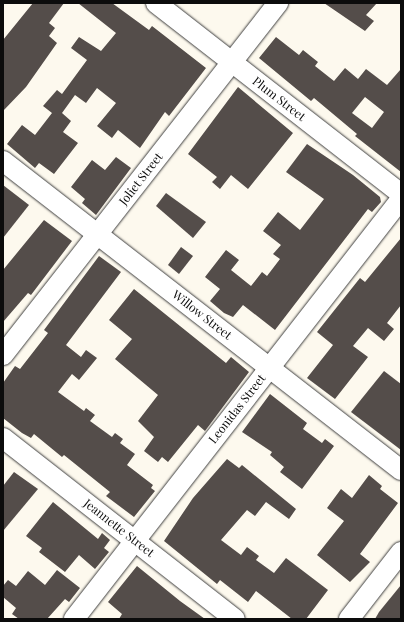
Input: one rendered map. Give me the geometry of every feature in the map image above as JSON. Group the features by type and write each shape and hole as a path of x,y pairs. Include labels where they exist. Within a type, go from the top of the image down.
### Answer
{"street":[{"name":"Plum Street","path":"156,3 401,194"},
{"name":"Joliet Street","path":"3,355 278,3"},
{"name":"Willow Street","path":"3,161 401,470"},
{"name":"Leonidas Street","path":"74,619 401,199"},
{"name":"Jeannette Street","path":"3,438 236,619"},
{"path":"349,619 401,552"}],"building":[{"path":"33,3 64,3 49,23 55,28 49,36 57,43 26,87 3,111 3,40"},
{"path":"78,3 112,3 149,30 152,26 206,68 169,116 165,112 140,148 118,130 112,138 97,126 116,103 97,88 86,103 75,95 62,113 71,121 63,132 78,143 54,174 39,163 35,168 7,144 22,125 35,135 52,113 43,106 57,90 62,94 87,60 71,48 79,37 101,51 116,33"},
{"path":"324,3 377,3 366,15 374,21 365,31"},
{"path":"276,37 299,55 303,50 318,62 315,66 334,81 345,68 358,79 366,69 387,85 401,69 401,172 355,136 357,134 314,98 311,101 259,58","holes":["365,97 384,112 372,128 352,113"]},
{"path":"238,87 293,133 248,189 231,175 220,189 212,182 217,177 188,154"},
{"path":"307,144 353,175 380,197 381,202 372,212 368,209 275,330 243,305 233,317 224,313 210,301 220,289 205,277 226,250 239,260 231,270 251,286 262,272 267,276 280,259 273,254 281,245 263,231 278,212 300,230 324,199 286,172"},
{"path":"116,157 131,168 96,215 82,203 85,199 71,187 92,160 105,170"},
{"path":"3,185 29,205 3,238"},
{"path":"166,193 206,222 193,238 156,206"},
{"path":"44,220 72,241 31,295 28,293 3,322 3,270"},
{"path":"401,238 401,305 387,323 394,329 384,341 368,328 353,346 368,357 335,399 307,378 333,345 317,332 360,278 365,282"},
{"path":"181,247 193,256 179,274 168,265"},
{"path":"99,256 121,272 66,345 81,357 86,350 97,358 79,380 72,374 58,392 84,411 86,408 95,415 90,421 112,437 115,433 123,439 120,443 135,454 127,465 153,485 151,488 155,491 134,517 106,496 110,492 64,455 62,457 34,434 31,438 22,433 3,418 3,383 15,366 20,369 48,333 44,330"},
{"path":"134,289 226,363 231,357 249,372 205,431 198,425 168,462 162,457 158,462 144,451 154,437 138,421 158,395 115,359 132,339 109,320"},
{"path":"384,371 401,384 401,450 351,412"},
{"path":"270,394 307,423 303,429 322,443 325,439 334,446 302,489 280,472 284,467 270,455 272,452 242,432"},
{"path":"227,459 239,468 242,465 296,509 289,519 266,502 255,516 247,510 221,540 241,555 247,547 259,556 256,560 274,573 286,558 328,590 306,619 292,619 256,591 248,602 220,580 217,584 164,541 193,498"},
{"path":"14,472 38,489 3,531 3,486"},
{"path":"369,475 382,486 380,489 398,503 360,554 370,562 350,582 317,555 344,521 327,508 341,489 352,498"},
{"path":"53,502 98,539 102,533 110,540 104,548 109,552 95,569 79,555 65,572 39,552 42,548 26,536"},
{"path":"137,566 205,619 119,619 122,614 108,602"},
{"path":"57,570 80,588 69,602 65,599 47,619 19,619 12,614 16,608 3,597 3,586 8,580 16,586 28,571 45,585"},
{"path":"401,585 401,619 375,619 379,612"}]}
